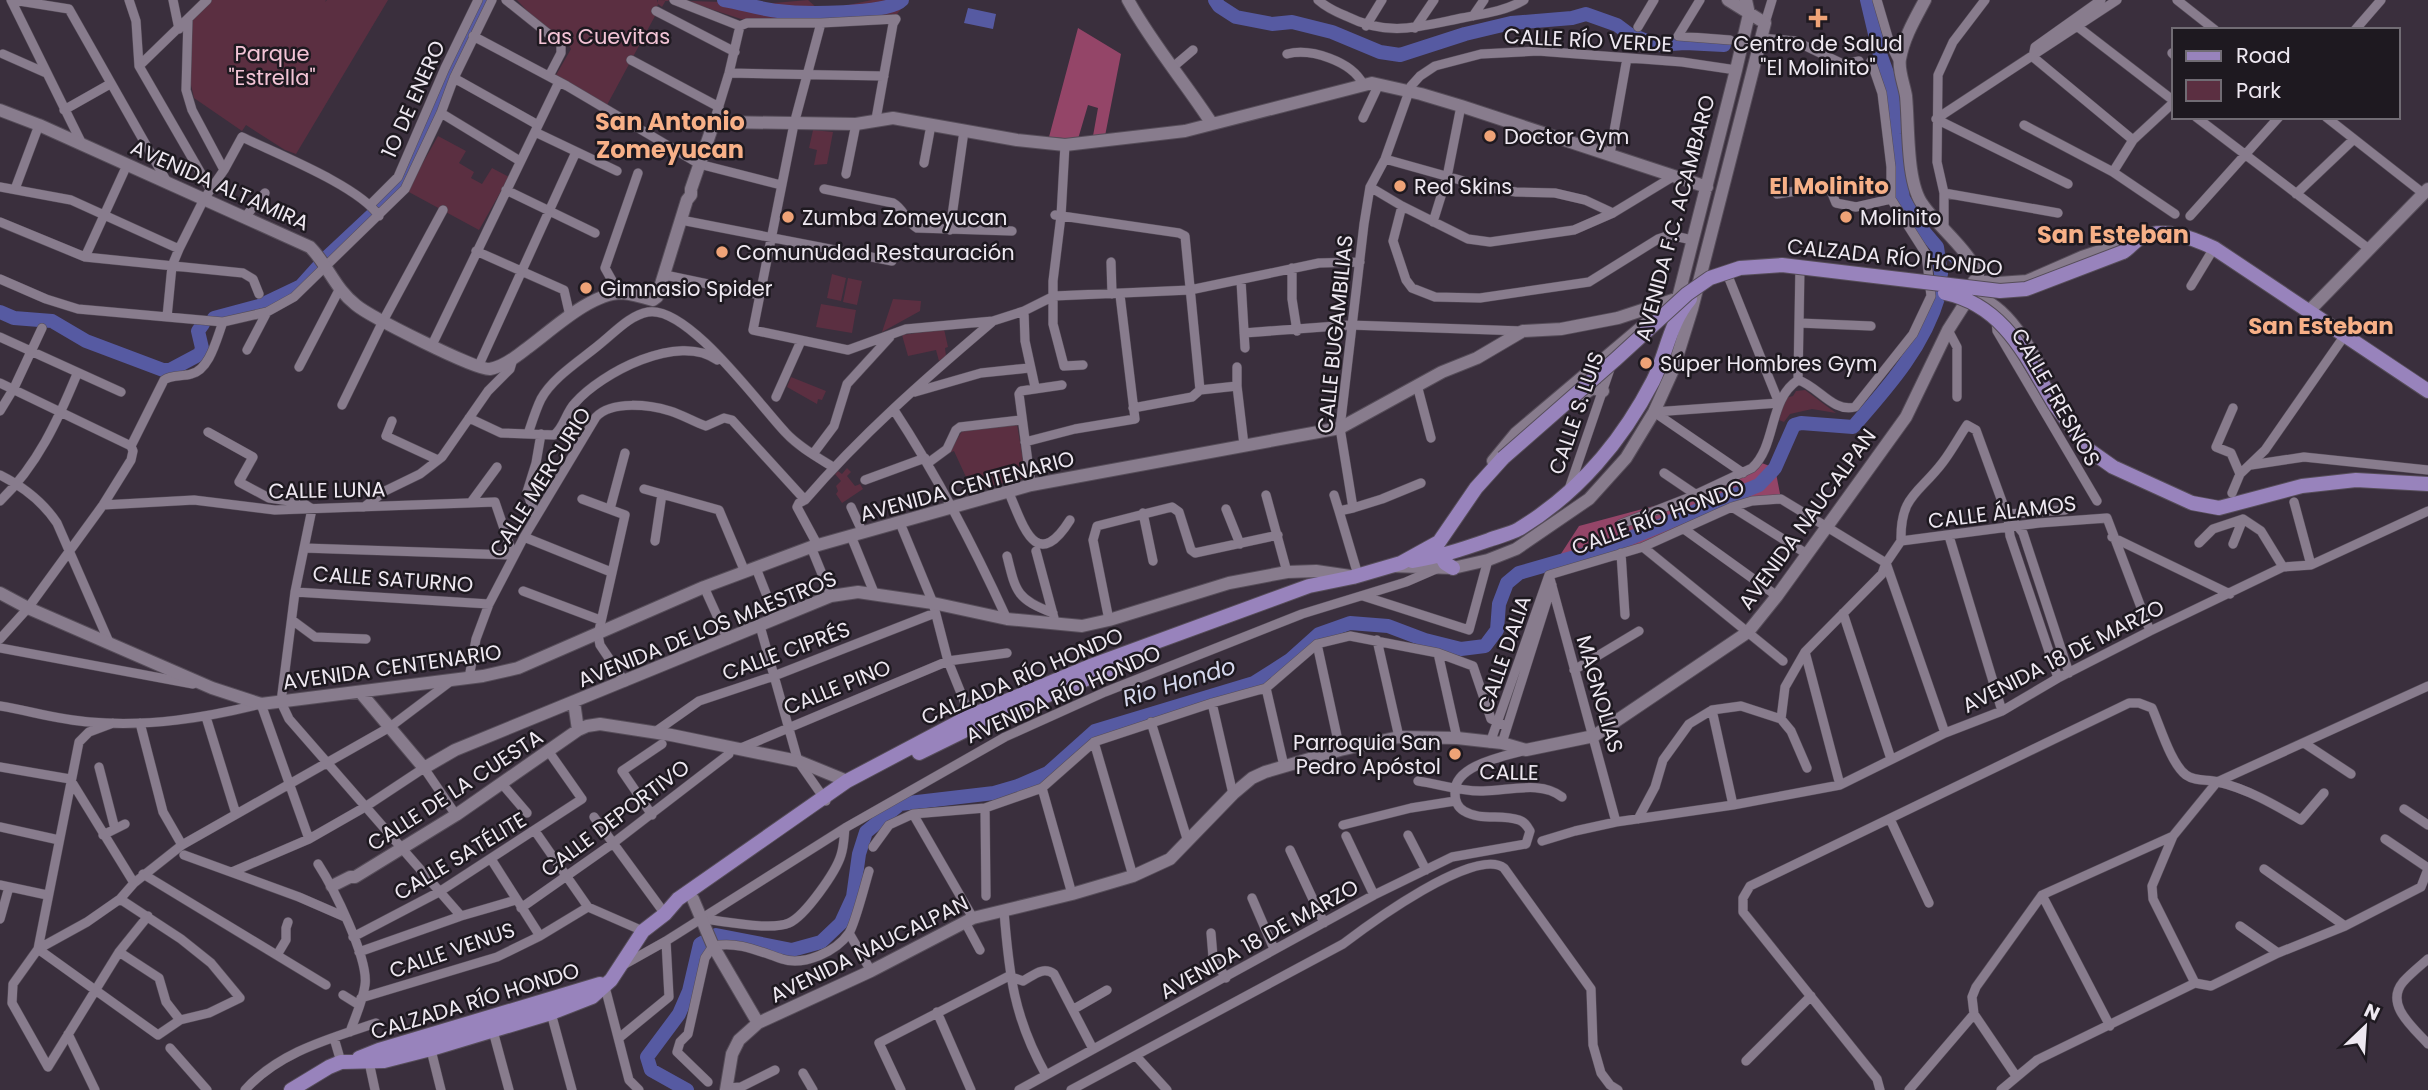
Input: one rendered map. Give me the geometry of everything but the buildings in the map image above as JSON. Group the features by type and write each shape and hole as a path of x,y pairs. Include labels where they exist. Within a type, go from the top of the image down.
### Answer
{"main road":[{"path":"1128,0 1212,124"},
{"path":"1728,0 1765,23"},
{"path":"1746,0 1748,14"},
{"path":"1925,0 1906,36 1899,62 1905,92 1916,194 1923,206 1976,268 1979,282"},
{"name":"AVENIDA F.C. ACAMBARO","path":"1568,491 1609,442 1638,400 1663,351 1707,187 1748,14"},
{"name":"AVENIDA F.C. ACAMBARO","path":"1453,568 1488,561 1530,541 1589,499 1626,458 1654,412 1702,286 1761,57 1761,38 1765,23"},
{"path":"478,367 491,369 513,359 570,316 595,301 619,293 653,306 659,295 713,125 721,122 856,124 893,118 1065,145 1185,131 1363,84 1379,84 1461,106 1707,187"},
{"name":"AVENIDA ALTAMIRA","path":"0,110 168,183 207,194 245,218 310,247 323,262 339,290 358,307 478,367"},
{"path":"2309,311 2426,191"},
{"path":"2138,239 2155,233 2175,234 2214,248 2428,391"},
{"name":"CALZADA RÍO HONDO","path":"1678,298 1728,276 1775,270 1800,269 1930,281 2027,281 2082,257 2138,239"},
{"name":"CALZADA RÍO HONDO","path":"290,1090 329,1067 379,1050 493,1031 592,997 608,983 643,930 665,914 693,900 847,781 972,721 1328,589 1356,576 1394,564 1439,556 1476,488 1503,458 1687,293 1710,278 1740,268 1782,265 2000,291 2026,289 2123,252 2138,239"},
{"name":"CALZADA RÍO HONDO","path":"1702,286 1725,270 1741,265 1775,263 1800,269"},
{"path":"1965,280 1976,268"},
{"path":"1702,286 1742,276 1782,272 1929,289 1969,297 1993,315 2014,336 2055,404 2088,450 2113,467 2205,507 2219,508 2302,486 2356,480 2428,484"},
{"name":"CALZADA RÍO HONDO","path":"1930,281 1997,307 2015,325 2088,450"},
{"name":"AVENIDA NAUCALPAN","path":"726,1089 732,1054 739,1040 758,1023 871,971 969,920 1133,876 1170,859 1252,778 1340,750 1399,737 1457,738 1526,750 1594,736 1748,632 1906,417 1948,330 1979,282"},
{"path":"1997,307 2004,283"},
{"name":"AVENIDA F.C. ACAMBARO","path":"1394,564 1439,556 1517,530 1578,484 1612,447 1634,415 1655,378 1673,325 1681,310 1702,286"},
{"path":"1476,488 1516,433 1617,346 1678,298"},
{"name":"AVENIDA CENTENARIO","path":"261,704 469,678 518,668 705,587 815,546 1031,485 1340,428 1417,385 1477,358 1523,331 1562,329 1607,320 1678,298"},
{"path":"1573,383 1585,378 1592,379 1603,391"},
{"path":"1476,488 1496,474 1539,429 1588,390 1593,388 1603,391"},
{"path":"1439,556 1453,568"},
{"name":"AVENIDA DE LOS MAESTROS","path":"424,768 455,750 831,596 858,592 875,594 934,608 1007,619 1054,619 1082,626 1110,620 1218,586 1287,572 1316,571 1356,576"},
{"path":"0,593 28,608 212,688 261,704"},
{"path":"360,692 424,768"},
{"path":"575,702 578,730 600,724 654,732 735,751 798,761 847,781"},
{"name":"CALZADA RÍO HONDO","path":"665,914 678,899 825,799 972,721"},
{"name":"CALLE DE LA CUESTA","path":"332,886 355,877 456,815 503,785 578,730"},
{"path":"693,900 712,943 758,1023"},
{"name":"CALZADA RÍO HONDO","path":"346,1062 384,1061 429,1043 608,983"}],"street":[{"path":"12,0 69,9 168,183"},
{"path":"12,0 82,145"},
{"path":"129,0 136,21 139,66 207,194"},
{"path":"173,0 179,29"},
{"path":"139,66 207,0"},
{"name":"1O DE ENERO","path":"375,211 398,177 478,0"},
{"path":"0,279 46,299 78,309 223,321 267,312 294,297 323,262 375,211 405,189 473,36 492,0"},
{"path":"506,0 561,44 561,53 549,76"},
{"path":"674,0 740,26 747,23 896,19 876,119"},
{"path":"1366,26 1382,0"},
{"path":"1415,28 1434,0"},
{"path":"1473,16 1484,0"},
{"path":"1325,2 1366,26 1388,29 1415,28 1473,16 1514,6 1524,0"},
{"path":"1638,27 1654,0"},
{"name":"CALLE RÍO VERDE","path":"1700,0 1678,36 1730,40"},
{"path":"1765,23 1772,0"},
{"path":"1877,0 1890,44 1899,62"},
{"path":"2033,57 2035,47 2101,0"},
{"path":"1937,119 2117,0"},
{"path":"2177,0 2212,28"},
{"path":"2357,28 2381,0"},
{"path":"1944,229 1944,193 1937,162 1938,75 1944,58 1963,26 1987,1"},
{"path":"656,11 735,52"},
{"path":"188,19 186,90 192,110 224,170"},
{"path":"821,23 794,124 753,330 848,351 906,329 993,321 1024,311 1054,296 1190,290 1320,263 1360,262"},
{"path":"713,125 740,26"},
{"path":"2078,27 2172,99"},
{"path":"473,36 549,76 699,164 781,184"},
{"path":"1761,38 1795,41 1843,64 1859,61"},
{"path":"1173,67 1194,50"},
{"path":"1287,54 1300,51 1320,54 1356,72 1363,84"},
{"name":"CALLE RÍO VERDE","path":"1408,91 1420,76 1435,66 1481,54 1538,51 1736,70"},
{"path":"3,54 47,74"},
{"path":"2033,57 2133,140"},
{"path":"1610,154 1627,58"},
{"path":"631,60 719,107"},
{"path":"1800,269 1798,380 1807,383 1837,406 1846,410 1855,407 1913,334 1931,296 1926,254 1891,199 1891,167 1882,93 1871,61"},
{"path":"729,73 884,76"},
{"path":"454,78 576,152 617,171"},
{"path":"432,345 559,82"},
{"path":"64,110 110,83"},
{"path":"1363,118 1379,84"},
{"name":"CALLE BUGAMBILIAS","path":"1353,508 1340,428 1350,326 1370,187 1385,159 1408,91"},
{"path":"2113,172 2133,140 2172,103"},
{"path":"1433,222 1447,177 1461,106"},
{"path":"441,113 520,161"},
{"path":"1937,119 2068,184"},
{"path":"2199,119 2369,249"},
{"path":"2190,216 2277,119"},
{"path":"2329,119 2426,191"},
{"path":"846,174 856,124"},
{"path":"15,190 39,125"},
{"path":"924,163 931,125"},
{"path":"2024,125 2113,172 2175,214"},
{"path":"950,230 964,131"},
{"path":"167,317 172,266 179,249 207,194 242,137 350,190 375,211"},
{"path":"2296,194 2354,139"},
{"path":"1065,145 1053,281 1053,324 1064,366 1083,365"},
{"path":"478,367 576,152"},
{"path":"1385,159 1485,187 1565,195 1585,200 1613,214"},
{"path":"85,257 127,165"},
{"path":"619,293 605,268 638,173"},
{"path":"1370,187 1468,239 1490,242 1574,230 1613,214 1674,176"},
{"path":"1777,194 1829,186 1836,203 1856,207 1891,199"},
{"path":"0,187 71,200 179,249"},
{"path":"824,189 892,203 899,206 911,225 917,228 1012,230"},
{"path":"506,190 595,233"},
{"path":"245,218 265,192"},
{"path":"1944,193 2058,213"},
{"path":"1402,206 1393,242 1406,280 1412,288 1435,298 1480,298 1589,282 1658,239 1670,235 1692,240"},
{"path":"342,405 383,321 443,210"},
{"path":"1058,216 1183,234 1187,239 1200,390"},
{"path":"681,220 828,252 892,261"},
{"path":"0,222 85,257 249,275 259,294"},
{"path":"2191,286 2214,248"},
{"path":"476,250 565,290 570,316"},
{"path":"1025,442 1074,429 1135,419 1111,262"},
{"path":"1292,268 1292,299 1297,331"},
{"path":"665,275 760,295"},
{"path":"1654,412 1779,403 1728,276"},
{"path":"1241,281 1245,348"},
{"path":"299,367 339,290"},
{"path":"528,434 540,401 552,385 628,321 653,306 692,331 740,377 787,434 833,467"},
{"name":"CALLE FRESNOS","path":"1997,307 1997,331 2097,501"},
{"path":"1024,311 1029,368 1035,387"},
{"path":"247,350 267,312"},
{"path":"0,639 28,608 103,505 131,460 131,446 167,376 192,374 200,370 223,321"},
{"path":"831,596 815,546 797,507 799,503 911,393 993,321"},
{"path":"974,323 980,332"},
{"path":"1799,323 1871,326"},
{"path":"1244,333 1350,326 1523,331"},
{"path":"0,411 14,388 41,328"},
{"path":"1948,330 1957,347 1957,397"},
{"path":"2232,493 2240,474 2265,450 2345,335"},
{"path":"813,454 830,435 848,384 891,336"},
{"path":"0,337 121,392"},
{"path":"776,397 801,341"},
{"name":"CALLE S. LUIS","path":"1568,491 1617,346"},
{"path":"469,418 501,433 557,434 577,401 608,377 640,359 671,352 696,352 712,356 740,377"},
{"path":"363,508 385,491 420,474 439,460 493,384 510,369 513,359"},
{"path":"1237,367 1244,445"},
{"path":"911,393 981,373 1029,368"},
{"path":"0,501 18,484 61,413 78,374"},
{"name":"CALLE RÍO HONDO","path":"1621,524 1695,494 1759,462 1773,428 1779,403 1789,386 1798,380"},
{"path":"0,383 131,446"},
{"path":"1031,485 1019,394 1035,387 1062,385"},
{"path":"1417,385 1431,438"},
{"path":"1133,408 1192,397 1200,390 1237,386"},
{"name":"CALLE MERCURIO","path":"469,678 476,639 489,604 513,555 602,411 640,406 674,412 706,426 724,418 736,422 805,500"},
{"path":"2233,408 2216,447 2231,453 2240,474"},
{"path":"894,410 927,460 977,554 1007,619"},
{"path":"1654,412 1743,472"},
{"path":"865,480 927,460 947,449 960,426 1021,420"},
{"path":"392,421 386,436 439,460"},
{"path":"1781,719 1785,687 1805,652 1882,574 1901,541 1901,520 1907,503 1943,463 1968,425 1976,430 2058,678"},
{"path":"208,432 253,457 239,482 269,498 303,503 312,509 295,592 281,702 289,719 461,916"},
{"path":"536,517 527,492 541,434"},
{"path":"610,509 625,453"},
{"path":"2251,465 2304,457 2428,470"},
{"path":"472,501 497,467"},
{"path":"1664,473 1695,494"},
{"path":"0,475 18,484 50,512 109,642"},
{"path":"1339,511 1382,499 1422,483"},
{"path":"644,489 719,510 776,619"},
{"path":"1009,493 1035,543 1055,540 1070,520"},
{"path":"655,541 662,494"},
{"path":"1266,495 1287,572"},
{"path":"1334,495 1356,576"},
{"path":"582,499 625,515 598,635 600,645 625,682"},
{"name":"CALLE RÍO HONDO","path":"1550,580 1643,547 1732,507 1752,501 1781,499 1826,526"},
{"name":"CALLE LUNA","path":"103,505 194,500 275,510 495,502 513,555"},
{"path":"2294,502 2311,565"},
{"path":"851,507 875,594"},
{"path":"1110,620 1093,535 1097,526 1169,507 1179,512 1191,550 1195,553 1278,536"},
{"path":"1732,507 1807,554"},
{"path":"1227,509 1240,544"},
{"name":"CALLE ÁLAMOS","path":"1901,541 1949,536 2007,520 2065,510"},
{"name":"AVENIDA 18 DE MARZO","path":"1542,841 1616,822 1733,805 1840,785 1945,733 2002,711 2058,678 2283,567 2311,565 2428,511"},
{"path":"1143,513 1153,561"},
{"name":"CALLE ÁLAMOS","path":"2019,525 2107,518 2112,537"},
{"path":"2199,543 2213,529 2243,519"},
{"path":"2233,544 2243,519"},
{"path":"2243,519 2261,531 2283,567"},
{"path":"2007,520 2019,525 2068,673"},
{"path":"900,523 934,608 948,661 972,721"},
{"path":"1826,526 1886,563 1945,733"},
{"path":"1684,529 1777,596"},
{"path":"1949,536 2002,711"},
{"path":"524,537 611,572"},
{"path":"2112,537 2230,594"},
{"path":"2112,537 2150,631"},
{"path":"1643,547 1783,661"},
{"path":"304,548 513,555"},
{"path":"1036,551 1054,619"},
{"path":"1621,553 1625,615"},
{"path":"1007,556 1015,588 1030,604 1054,619"},
{"name":"AVENIDA RÍO HONDO","path":"620,967 704,923 845,828 1005,737 1105,692 1302,614 1362,596 1439,556"},
{"path":"1362,596 1469,630 1488,561"},
{"name":"CALLE DALIA","path":"1499,747 1502,725 1550,580"},
{"name":"MAGNOLIAS","path":"1550,580 1616,822"},
{"path":"705,587 728,640"},
{"name":"CALLE SATURNO","path":"295,592 489,604"},
{"path":"523,592 600,620"},
{"name":"CALLE CIPRÉS","path":"654,732 699,701 774,676 934,608"},
{"path":"1843,613 1891,759"},
{"path":"292,620 316,637 366,639"},
{"path":"760,626 798,761 825,799"},
{"path":"1574,670 1639,631"},
{"path":"873,846 888,825 913,814 985,808 1042,788 1094,743 1152,722 1266,688 1317,645 1350,636 1438,653 1473,666 1491,719 1502,725"},
{"path":"1377,640 1399,737"},
{"path":"1317,645 1340,750"},
{"path":"0,648 212,688"},
{"path":"1805,652 1840,785"},
{"name":"CALLE PINO","path":"735,751 948,661 1007,653"},
{"path":"1438,653 1457,738"},
{"path":"148,916 119,952 48,1068 12,1003 13,984 38,950 87,922 120,899 144,874 236,814 390,727 452,680"},
{"path":"2195,983 2153,899 2152,886 2173,836 2217,782 2428,686"},
{"path":"1266,688 1284,766"},
{"path":"1212,703 1233,794"},
{"path":"1881,1090 1877,1079 1743,912 1743,898 1750,886 2129,703 2139,703 2152,708 2178,765 2187,775 2197,780 2217,782 2262,797 2301,820 2324,793"},
{"path":"0,706 87,722 140,723 206,718 261,704 309,839"},
{"path":"1638,819 1655,787 1663,760 1689,724 1712,710 1741,706 1781,719 1791,731 1807,768"},
{"path":"1712,710 1733,805"},
{"path":"206,718 236,814"},
{"path":"1152,722 1188,842"},
{"path":"38,950 79,743 89,733 113,723"},
{"path":"140,723 163,812 183,850 345,917"},
{"path":"1094,743 1133,876"},
{"path":"2304,743 2351,774"},
{"path":"652,815 622,771 662,744"},
{"path":"1343,825 1411,807 1455,801 1454,787 1464,773 1499,747"},
{"name":"CALLE DEPORTIVO","path":"359,952 461,916 518,904 567,877 735,751"},
{"name":"CALLE SATÉLITE","path":"353,937 439,892 582,799 549,752"},
{"path":"0,766 70,779 134,883"},
{"path":"99,768 120,827 103,835"},
{"path":"424,768 456,815"},
{"name":"AVENIDA DE LOS MAESTROS","path":"232,872 309,839 365,807 424,768"},
{"name":"CALLE","path":"1418,781 1482,792 1529,788 1555,791 1562,797"},
{"path":"503,785 527,813"},
{"path":"1042,788 1072,894"},
{"name":"AVENIDA 18 DE MARZO","path":"1019,1090 1374,895 1452,857 1526,844 1530,831 1527,824 1519,820 1477,816 1463,811 1455,801"},
{"path":"985,808 986,896"},
{"path":"2404,809 2428,825"},
{"path":"913,814 969,920 981,950"},
{"path":"594,817 665,914"},
{"path":"1890,819 1929,903"},
{"path":"0,827 59,840"},
{"path":"704,923 774,926 789,923 804,911 832,874 841,855 845,828"},
{"path":"535,831 588,907 643,930"},
{"path":"1408,835 1426,870"},
{"path":"1346,836 1374,895"},
{"path":"2016,1076 1974,1014 1972,997 1976,987 2042,895 2173,836"},
{"path":"2001,1090 2037,1060 2195,983 2211,986 2345,926 2421,887 2428,868 2385,839"},
{"path":"1290,850 1324,923"},
{"path":"491,859 540,936"},
{"path":"1071,1090 1343,944 1378,916 1455,873 1493,863 1504,868 1591,989 1593,1045 1601,1073 1610,1085 1618,1090"},
{"path":"318,864 332,886 365,973 365,985 350,1032"},
{"path":"2264,869 2345,926"},
{"path":"708,1082 677,1052 680,1042 688,1034 705,958 712,943 747,946 786,961 815,959 849,933 869,871"},
{"path":"144,874 327,985"},
{"path":"0,919 5,886 47,895"},
{"path":"2042,895 2110,1026"},
{"path":"1252,898 1274,949"},
{"path":"38,950 158,1035 180,1020 209,1013 240,998 211,963 148,916 120,899"},
{"name":"CALLE VENUS","path":"360,1001 497,957 540,936 588,907"},
{"path":"1004,911 1009,976 1018,1016 1030,1047 1046,1075"},
{"path":"277,955 286,940 288,922"},
{"path":"2240,926 2278,954"},
{"path":"849,933 871,971"},
{"path":"1211,933 1213,957 1226,978"},
{"path":"619,1038 669,997 667,941"},
{"path":"119,952 159,978 166,1002 180,1020"},
{"path":"2428,959 2401,984 2396,998 2399,1012 2428,1044"},
{"path":"901,1090 879,1043 1009,976 1024,981 1041,970 1054,974 1093,1049"},
{"path":"608,983 629,1080 639,1090"},
{"path":"1074,1009 1107,990"},
{"path":"343,995 360,1001"},
{"path":"1746,1061 1811,996"},
{"path":"937,1012 971,1090"},
{"path":"551,1013 572,1090"},
{"path":"1909,1090 1974,1014"},
{"path":"245,1090 252,1082 295,1052 376,1023"},
{"path":"493,1031 509,1090"},
{"path":"68,1034 95,1090"},
{"path":"334,1038 346,1062"},
{"path":"429,1043 441,1090"},
{"path":"170,1048 207,1090"},
{"path":"1136,1056 1167,1090"},
{"path":"369,1062 375,1090"},
{"path":"726,1089 741,1087 775,1070"},
{"path":"803,1073 813,1090"}],"green space":[{"name":"Parque \"Estrella\"","path":"207,0 388,0 296,154 246,125 242,131 194,98 187,68 188,19"},
{"name":"Las Cuevitas","path":"517,0 657,0 658,3 658,0 666,0 662,7 658,4 655,16 607,105 556,75 571,49 568,43 532,16"},
{"path":"667,0 756,0 761,4 808,0 817,8 834,8 872,0 909,0 897,14 889,17 820,20 741,19 686,1 679,5"},
{"path":"813,130 833,132 827,164 814,165 817,150 809,148"},
{"path":"438,136 466,151 459,163 474,172 471,178 482,184 492,168 509,177 479,230 407,191"},
{"path":"832,274 846,278 841,301 827,298"},
{"path":"848,278 862,281 857,305 843,302"},
{"path":"893,299 921,301 920,311 882,332"},
{"path":"821,304 856,310 852,333 816,327"},
{"path":"944,329 948,347 945,348 946,356 939,361 936,350 908,356 902,335"},
{"path":"791,377 826,391 822,400 818,399 817,404 787,387"},
{"path":"1805,390 1836,413 1812,409 1790,414 1784,422 1779,420 1785,398 1793,396 1796,391"},
{"path":"1017,424 1026,478 972,490 954,451 949,453 962,431"},
{"path":"847,468 851,472 847,476 855,486 860,484 863,489 842,503 836,494 836,486 841,481 835,474 838,471 842,474"}],"shaded area":[{"path":"1078,28 1121,54 1105,136 1093,136 1098,108 1088,105 1078,139 1049,137"},
{"path":"1759,462 1775,468 1781,499 1752,501 1621,553 1555,563 1579,526 1695,495"}],"water":[{"path":"968,8 996,14 993,29 964,23"}],"waterway":[{"path":"214,318 259,306 301,286 327,257 404,185 449,76 486,0"},
{"path":"724,0 764,9 805,13 863,11 894,5 902,0"},
{"path":"1215,0 1219,6 1236,17 1272,24 1292,22 1332,32 1380,52 1400,55 1465,34 1511,23 1572,18 1586,14 1617,25 1629,34 1657,45 1724,45"},
{"path":"1867,0 1879,51 1892,87 1903,198 1920,227 1937,247 1941,274"},
{"path":"1937,247 1958,268"},
{"name":"Rio Hondo","path":"687,1090 651,1070 647,1057 679,1014 689,991 700,944 716,935 792,950 821,942 841,923 853,897 859,854 866,832 900,804 994,793 1018,786 1048,773 1095,731 1254,683 1290,660 1319,634 1350,623 1388,626 1425,640 1461,649 1485,646 1497,630 1499,604 1507,583 1519,573 1606,548 1759,485 1775,468 1794,425 1801,423 1853,427 1904,366 1924,332 1939,295"},
{"path":"0,312 14,318 52,321 86,341 163,370 170,370 200,354 202,348 198,331 203,324"}],"place":[{"name":"Centro de Salud \"El Molinito\"","path":"1818,18"},
{"name":"Doctor Gym","path":"1490,136"},
{"name":"Red Skins","path":"1400,186"},
{"name":"Zumba Zomeyucan","path":"788,217"},
{"name":"Molinito","path":"1846,217"},
{"name":"Comunudad Restauración","path":"722,252"},
{"name":"Gimnasio Spider","path":"586,288"},
{"name":"Súper Hombres Gym","path":"1646,363"},
{"name":"Parroquia San Pedro Apóstol","path":"1455,754"}],"district":[{"name":"San Antonio Zomeyucan","path":"670,135"},
{"name":"El Molinito","path":"1829,186"},
{"name":"San Esteban","path":"2113,234"},
{"name":"San Esteban","path":"2321,326"}]}
